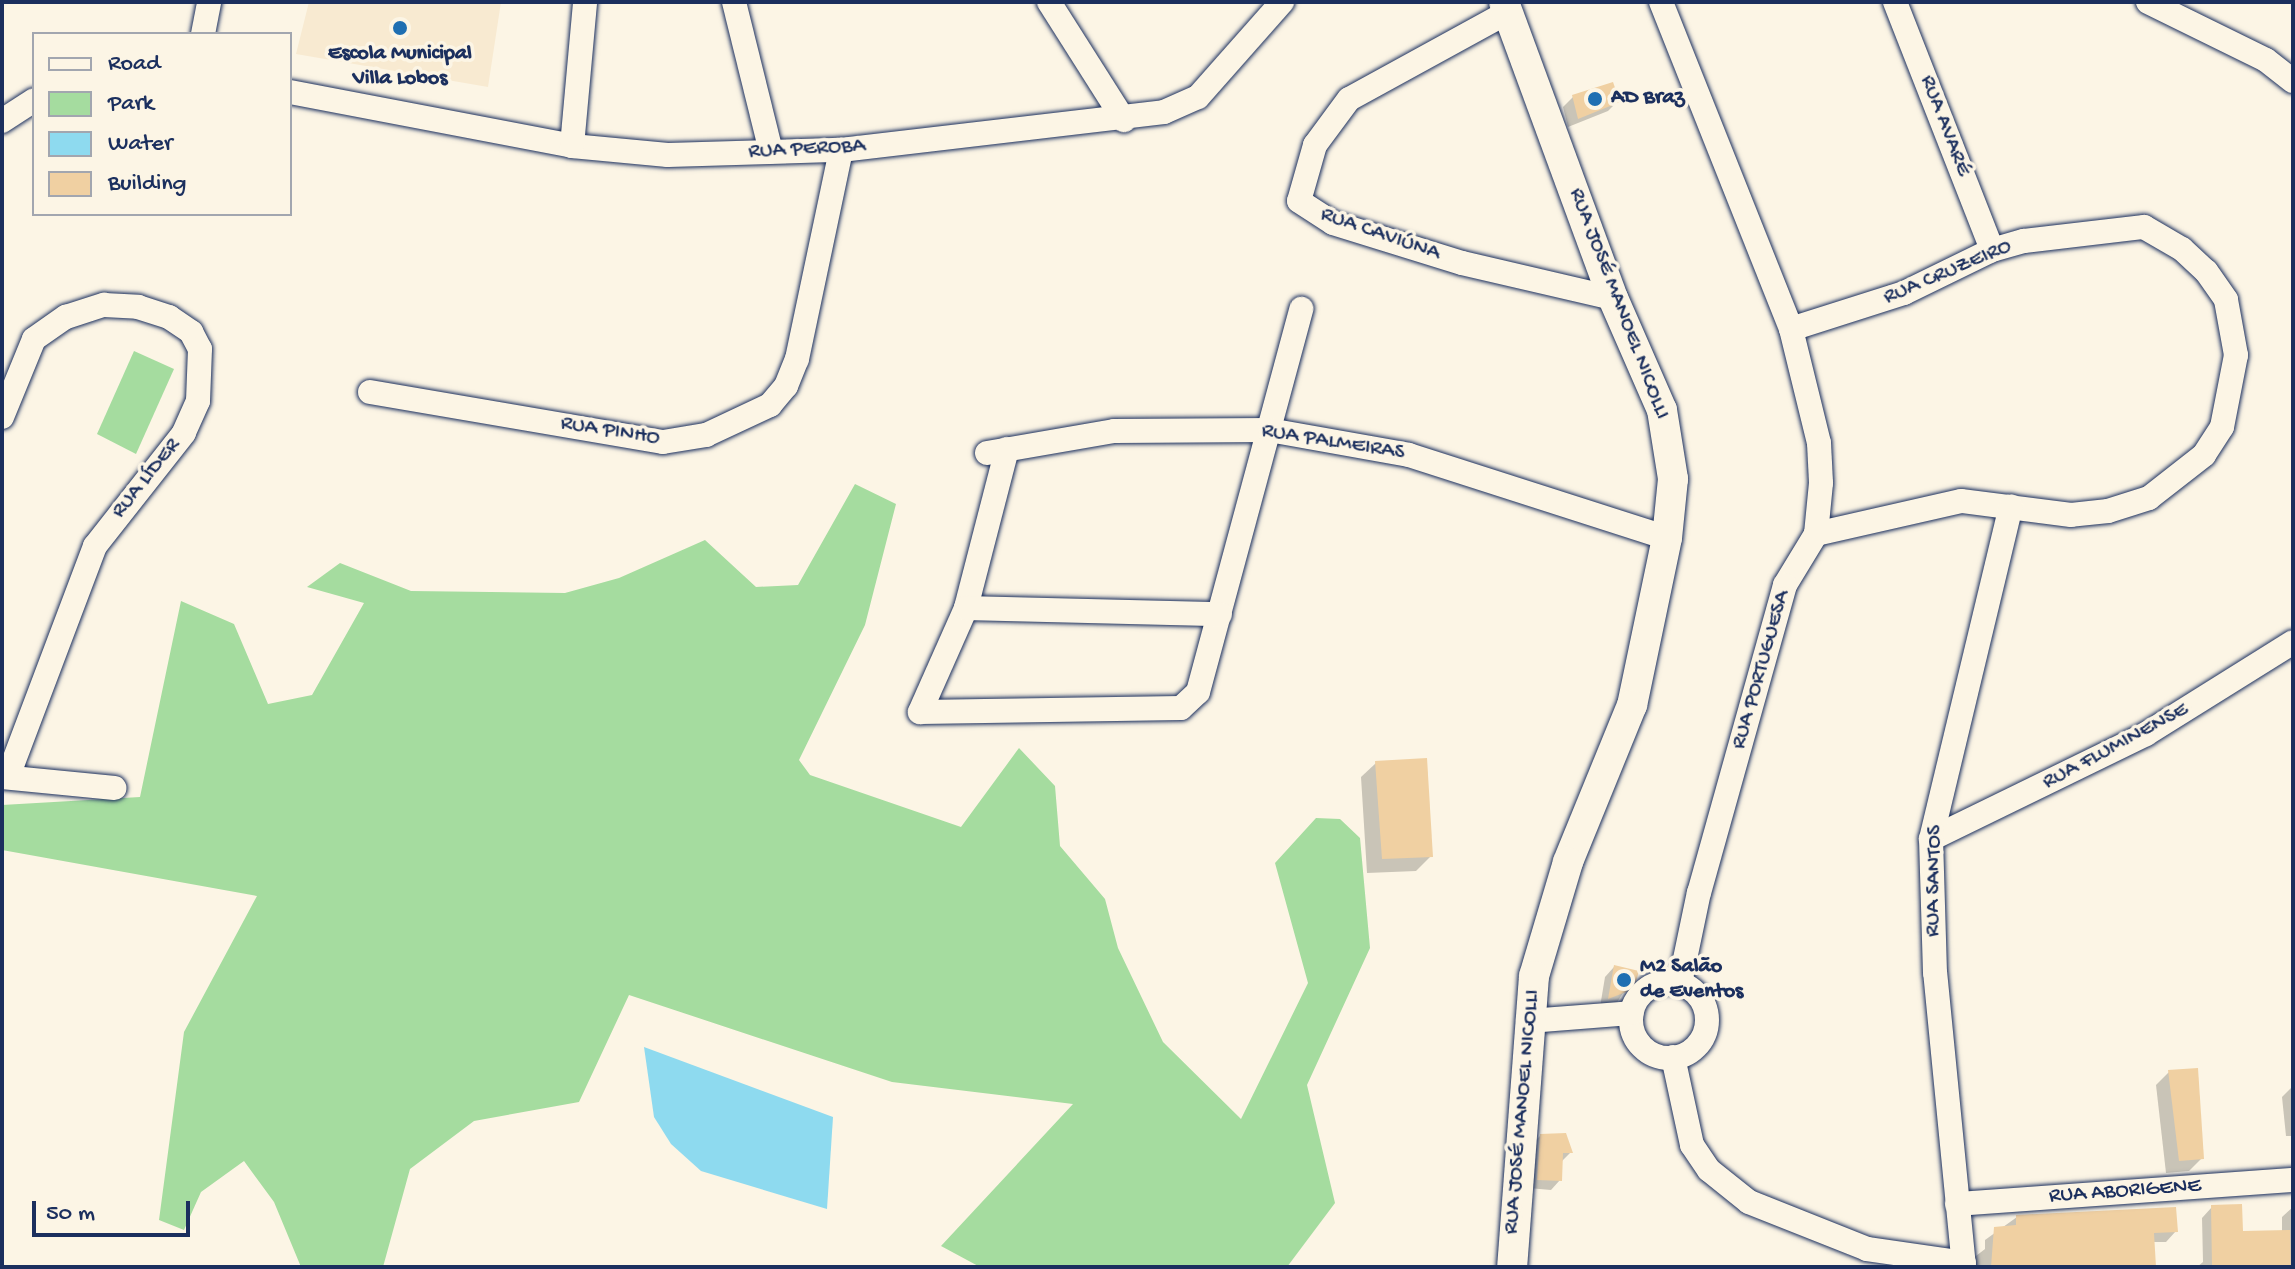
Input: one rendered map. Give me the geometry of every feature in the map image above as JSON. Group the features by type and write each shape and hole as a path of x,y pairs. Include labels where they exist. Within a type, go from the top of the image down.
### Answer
{"main road":[{"name":"RUA JOSÉ MANOEL NICOLLI","path":"1506,7 1613,298 1662,410 1673,479 1667,538 1629,717 1568,862 1547,926 1528,1021 1512,1267"}],"street":[{"path":"203,32 209,2"},
{"path":"572,146 585,2"},
{"path":"734,2 771,152"},
{"path":"1049,2 1124,120"},
{"name":"RUA PEROBA","path":"292,92 572,146 668,155 841,150 1124,120 1164,112 1198,97 1282,2"},
{"name":"RUA PORTUGUESA","path":"1661,2 1791,329 1819,443 1816,534 1785,585 1699,892 1680,983"},
{"name":"RUA AVARÉ","path":"1895,2 1992,250"},
{"path":"2148,2 2266,60 2293,81"},
{"name":"RUA CAVIÚNA","path":"1506,7 1349,99 1315,145 1299,201 1333,223 1462,263 1613,298"},
{"path":"2,121 32,101"},
{"name":"RUA PINHO","path":"370,392 663,442 706,435 770,405 786,386 797,359 841,150"},
{"name":"RUA CRUZEIRO","path":"1791,329 1904,293 1992,250 2127,228 2156,232 2206,271 2226,300 2236,355 2222,427 2204,455 2177,480 2149,498 2108,511 2071,515 1961,501 1816,534"},
{"name":"RUA LÍDER","path":"2,417 9,378 34,339 66,317 104,305 138,307 169,317 191,332 200,349 203,374 184,433 95,546 5,776"},
{"path":"1220,614 966,608 920,712 1181,708 1198,692 1220,614 1301,309"},
{"name":"RUA PALMEIRAS","path":"966,608 997,451 1114,431 1269,430 1409,455 1667,538"},
{"name":"RUA SANTOS","path":"1964,1265 1935,973 1931,839 2011,506"},
{"name":"RUA FLUMINENSE","path":"1931,839 2146,734 2293,642"},
{"path":"5,776 114,788"},
{"path":"1680,983 1705,1006 1706,1029 1694,1048 1673,1057 1642,1045 1632,1013 1642,993 1655,985 1680,983"},
{"path":"1528,1021 1632,1013"},
{"path":"1673,1057 1692,1145 1709,1170 1749,1202 1867,1249 1964,1265"},
{"name":"RUA ABORIGENE","path":"1957,1204 2293,1180"}],"shaded area":[{"name":"Escola Municipal Villa Lobos","path":"309,2 501,2 488,87 296,54"}],"green space":[{"path":"134,351 174,369 136,454 97,434"},
{"path":"855,484 896,504 865,625 799,760 810,775 961,827 1019,748 1055,786 1060,846 1105,899 1118,948 1163,1042 1241,1119 1308,983 1275,863 1316,818 1340,819 1360,838 1370,948 1307,1085 1335,1203 1287,1267 980,1267 941,1246 1073,1104 892,1082 629,995 579,1102 474,1121 410,1169 383,1267 301,1267 274,1202 244,1161 201,1192 184,1230 159,1220 184,1032 257,896 2,850 2,805 140,797 181,601 234,624 268,704 312,695 364,603 307,587 340,563 411,591 565,593 619,578 705,540 756,587 798,585"}],"water":[{"path":"644,1047 833,1117 827,1209 701,1171 671,1144 654,1117"}],"building":[{"name":"AD Braz","path":"1613,82 1620,102 1578,119 1572,95"},
{"path":"1427,758 1433,857 1382,859 1375,761"},
{"name":"M2 Salão de Eventos","path":"1614,965 1639,971 1634,989 1608,999"},
{"path":"2198,1068 2204,1159 2179,1161 2168,1070"},
{"path":"1566,1133 1573,1153 1563,1153 1562,1181 1537,1180 1540,1134"},
{"path":"2242,1204 2243,1231 2290,1230 2291,1267 2212,1267 2211,1205"},
{"path":"2176,1207 2178,1232 2154,1233 2156,1267 1991,1267 1994,1227 2016,1225 2016,1215"}],"place":[{"name":"Escola Municipal Villa Lobos","path":"400,28"},
{"name":"AD Braz","path":"1595,99"},
{"name":"M2 Salão de Eventos","path":"1624,980"}]}
